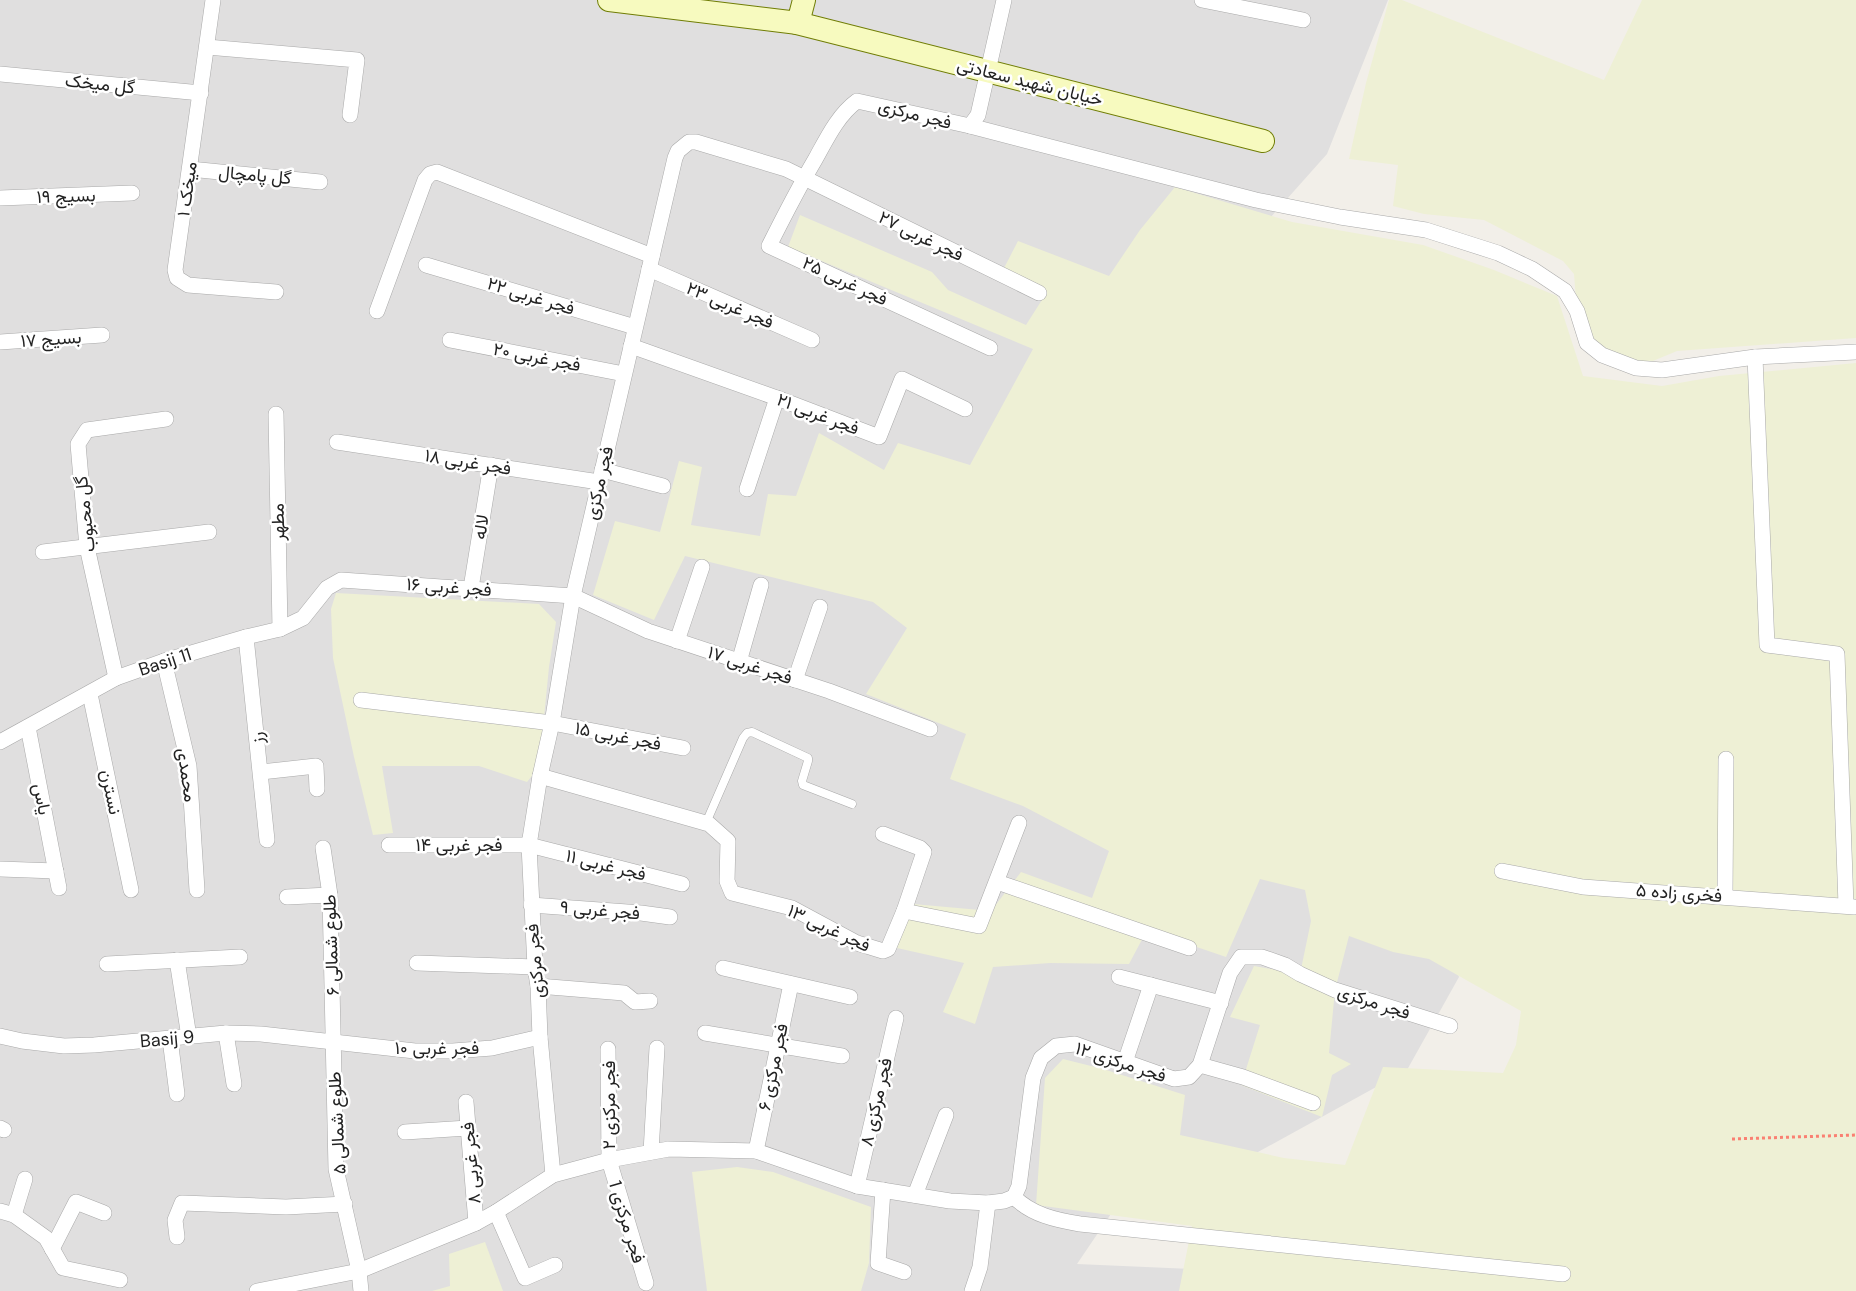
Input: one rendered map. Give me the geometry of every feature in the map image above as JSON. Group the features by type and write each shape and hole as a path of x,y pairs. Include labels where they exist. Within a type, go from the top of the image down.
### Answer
{"main road":[{"name":"خیابان شهید سعادتی","path":"609,0 797,23 1263,141"},
{"path":"797,23 804,0"}],"street":[{"name":"میخک ۱","path":"213,0 176,270 177,278 188,285 276,292"},
{"path":"1004,0 974,120 1256,200 1340,217 1426,230 1498,253 1540,274 1565,291 1577,311 1587,343 1602,355 1636,368 1662,369 1755,357 1856,352"},
{"path":"1202,0 1302,20"},
{"path":"207,47 357,60 350,115"},
{"name":"گل میخک","path":"0,74 201,93"},
{"name":"فجر مرکزی","path":"553,1175 540,1037 529,845 573,596 675,158 678,151 689,142 696,142 786,169 804,178 833,127 857,101 974,120"},
{"name":"گل پامچال","path":"190,169 320,182"},
{"name":"فجر غربی ۲۳","path":"377,311 426,180 430,174 437,172 650,262 812,340"},
{"name":"فجر غربی ۲۷","path":"804,178 1039,293"},
{"name":"فجر غربی ۲۵","path":"804,178 769,246 990,348"},
{"name":"بسیج ۱۹","path":"0,198 132,193"},
{"name":"فجر غربی ۲۲","path":"426,265 635,327"},
{"name":"بسیج ۱۷","path":"0,342 102,335"},
{"name":"فجر غربی ۲۰","path":"450,340 624,374"},
{"name":"فجر غربی ۲۱","path":"631,346 879,437 902,379 965,409"},
{"path":"1755,357 1767,645 1837,654 1851,906"},
{"path":"747,489 777,398"},
{"name":"مطهر","path":"276,414 279,629"},
{"name":"گل محبوب","path":"116,678 87,547 78,444 87,430 166,419"},
{"name":"فجر غربی ۱۸","path":"337,442 491,465 601,476 663,486"},
{"name":"لاله","path":"471,588 491,465"},
{"path":"43,552 209,532"},
{"path":"677,641 702,567"},
{"name":"فجر غربی ۱۶","path":"327,588 341,580 573,596"},
{"path":"739,662 761,585"},
{"name":"Basij 11","path":"0,740 90,694 116,678 164,661 279,629 303,618 327,588"},
{"name":"فجر غربی ۱۷","path":"573,596 648,631 795,680 930,729"},
{"path":"795,680 820,607"},
{"name":"رز","path":"246,637 267,840"},
{"name":"محمدی","path":"164,661 189,766 197,890"},
{"name":"نسترن","path":"90,694 131,890"},
{"name":"فجر غربی ۱۵","path":"361,700 552,723 683,748"},
{"name":"یاس","path":"28,727 59,888"},
{"path":"1725,897 1726,759"},
{"path":"261,772 316,766 317,789"},
{"name":"فجر غربی ۱۳","path":"540,776 706,823 728,841 727,880 732,893 792,908 857,943 883,951 888,949 904,911 924,852 920,848 883,834"},
{"path":"904,911 979,926 1019,823"},
{"name":"فجر غربی ۱۴","path":"389,845 529,845"},
{"name":"فجر غربی ۱۱","path":"529,845 682,884"},
{"name":"طلوع شمالی ۶","path":"323,848 330,895 334,1042"},
{"path":"0,869 56,871"},
{"name":"فخری زاده ۵","path":"1502,871 1583,887 1851,906"},
{"path":"997,882 1189,948"},
{"path":"287,897 330,895"},
{"name":"فجر غربی ۹","path":"531,905 670,917"},
{"path":"107,964 240,957"},
{"name":"فجر مرکزی","path":"1221,1004 1230,973 1241,957 1262,957 1286,965 1335,990 1450,1026"},
{"path":"177,960 189,1037"},
{"path":"417,963 535,967"},
{"path":"723,968 850,997"},
{"path":"1119,977 1221,1004 1200,1065 1243,1077 1313,1103"},
{"name":"فجر مرکزی ۶","path":"756,1151 791,984"},
{"path":"1125,1062 1151,985"},
{"path":"538,986 624,993 635,1002 650,1001"},
{"name":"فجر مرکزی ۸","path":"856,1186 896,1018"},
{"path":"705,1032 842,1056"},
{"path":"226,1033 234,1084"},
{"name":"Basij 9","path":"0,1036 64,1046 226,1033 261,1034 334,1042"},
{"name":"فجر غربی ۱۰","path":"334,1042 415,1051 453,1052 492,1048 540,1037"},
{"path":"170,1039 177,1094"},
{"name":"طلوع شمالی ۵","path":"334,1042 336,1169 359,1271"},
{"name":"فجر مرکزی ۱۲","path":"1014,1197 1019,1186 1033,1078 1041,1058 1056,1046 1076,1044 1174,1079 1189,1077 1200,1065"},
{"path":"651,1152 657,1048"},
{"name":"فجر مرکزی ۲","path":"608,1049 609,1160"},
{"name":"فجر غربی ۸","path":"466,1102 476,1223"},
{"path":"915,1195 946,1115"},
{"path":"405,1132 468,1128"},
{"path":"257,1291 359,1271 476,1223 553,1175 609,1160 669,1149 756,1151 856,1186 950,1202 988,1203 1014,1197 1023,1206 1035,1212 1055,1220 1080,1224 1563,1274"},
{"name":"فجر مرکزی 1","path":"609,1160 646,1283"},
{"path":"25,1179 7,1213 46,1238 63,1268 120,1280"},
{"path":"884,1190 878,1263 904,1272"},
{"path":"52,1249 76,1202 104,1213"},
{"path":"177,1237 175,1220 182,1203 286,1207 345,1204"},
{"path":"972,1291 980,1267 988,1203"},
{"path":"496,1212 525,1278 555,1265"},
{"path":"359,1271 361,1291"}],"lane":[{"path":"706,823 743,738 747,733 752,732 808,758 803,784 852,804"}],"path":[{"path":"1732,1139 1856,1135"}],"shaded area":[{"path":"0,0 1388,0 1327,154 921,610 1422,878 1459,977 1407,1070 1238,1163 1138,1174 1077,1264 1581,1286 1856,1291 0,1291"}],"green space":[{"path":"1389,0 1402,0 1604,80 1642,0 1856,0 1856,338 1677,351 1636,368 1586,343 1577,313 1574,274 1563,261 1484,220 1424,214 1393,206 1398,165 1349,159 1366,83"},
{"path":"1175,187 1292,222 1423,245 1494,270 1557,296 1583,376 1662,386 1719,376 1856,363 1856,1291 1179,1291 1192,1226 1036,1205 1045,1078 1063,1059 1185,1095 1180,1135 1284,1158 1345,1165 1383,1067 1503,1073 1516,1045 1521,1011 1429,959 1393,952 1349,936 1335,990 1329,1053 1351,1064 1332,1075 1322,1117 1241,1085 1260,1025 1230,1017 1254,966 1300,974 1311,921 1305,890 1260,879 1226,957 1147,930 1129,964 1050,963 993,967 975,1024 943,1012 964,963 897,948 913,904 991,911 1021,872 1092,898 1109,851 1023,806 950,779 966,734 866,694 907,628 873,602 685,556 654,620 593,595 615,521 660,532 679,461 702,467 691,525 760,536 768,494 796,496 819,433 884,470 898,443 970,465 1033,349 788,247 800,215 932,272 948,290 1026,325 1047,292 1003,270 1018,241 1109,276 1140,230"},
{"path":"336,593 539,604 556,622 539,767 527,782 479,766 382,766 393,833 373,835 333,658 331,609"},
{"path":"737,1167 773,1172 871,1207 869,1263 861,1291 707,1291 692,1172"},
{"path":"485,1242 503,1291 432,1291 450,1286 449,1254"}]}
